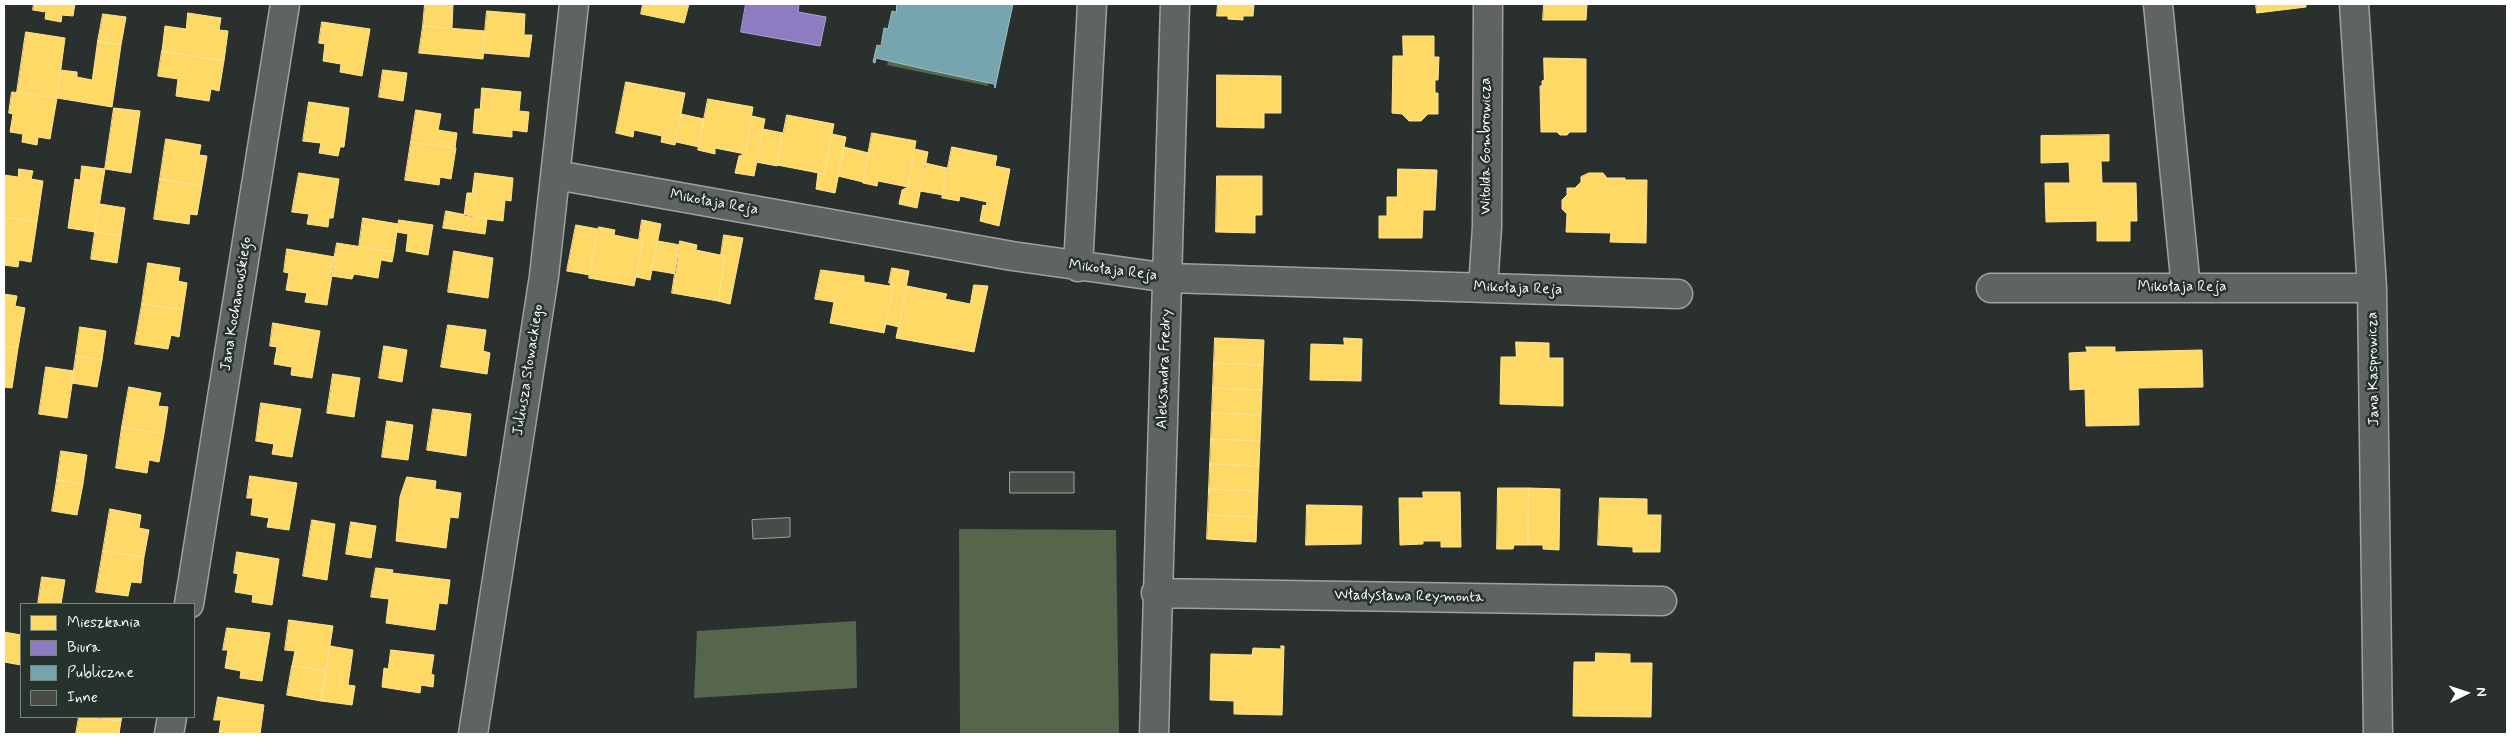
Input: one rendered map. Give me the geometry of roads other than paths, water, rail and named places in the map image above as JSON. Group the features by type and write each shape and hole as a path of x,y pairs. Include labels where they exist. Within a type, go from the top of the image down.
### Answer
{"street":[{"name":"Jana Kochanowskiego","path":"190,603 285,4"},
{"name":"Juliusza Słowackiego","path":"473,734 544,276 574,4"},
{"path":"1078,267 1092,4"},
{"name":"Aleksandra Fredry","path":"1154,734 1156,593 1169,278 1176,4"},
{"name":"Witolda Gombrowicza","path":"1483,288 1487,227 1488,4"},
{"path":"2158,4 2186,288"},
{"name":"Jana Kasprowicza","path":"2354,4 2372,288 2378,734"},
{"name":"Mikołaja Reja","path":"556,174 1078,267 1169,278 1678,294"},
{"name":"Mikołaja Reja","path":"1992,288 2372,288"},
{"name":"Władysława Reymonta","path":"1156,593 1662,601"},
{"path":"169,734 172,718"}]}
